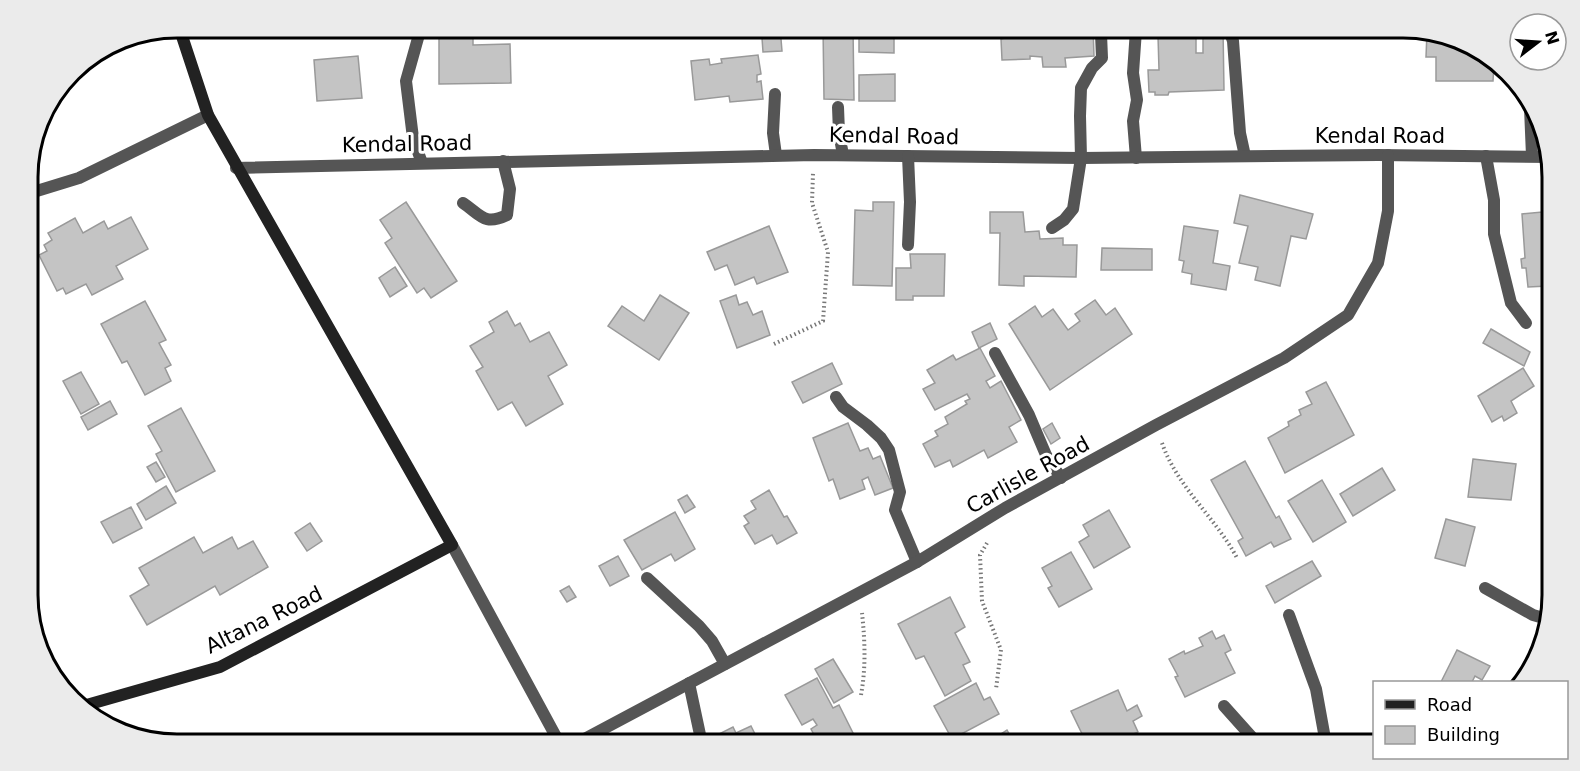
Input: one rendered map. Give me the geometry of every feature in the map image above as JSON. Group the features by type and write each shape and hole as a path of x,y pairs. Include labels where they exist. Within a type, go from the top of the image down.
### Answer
{"main road":[{"path":"182,37 208,115 236,168 452,545"},
{"name":"Altana Road","path":"91,704 220,667 452,545"}],"street":[{"path":"418,37 406,81 413,138 422,163"},
{"path":"1052,228 1064,220 1073,209 1081,158 1081,88 1092,68 1102,58 1101,37"},
{"path":"1136,37 1133,73 1137,100 1133,121 1136,158"},
{"path":"1232,37 1240,134 1245,156"},
{"path":"775,94 773,133 776,155"},
{"path":"838,107 843,155"},
{"path":"38,191 79,178 208,115"},
{"path":"1531,121 1532,156"},
{"name":"Kendal Road","path":"236,168 776,155 1081,158 1388,155 1541,156"},
{"name":"Carlisle Road","path":"594,734 917,562 1005,508 1284,358 1348,315 1378,263 1388,211 1388,155"},
{"path":"908,156 910,202 908,245"},
{"path":"1486,156 1494,200 1494,234 1511,303 1526,323"},
{"path":"463,203 484,220 496,220 507,215 510,189 503,161"},
{"path":"995,353 1029,416 1046,455 1061,478"},
{"path":"836,397 843,408 881,438 889,450 900,492 895,510 917,562"},
{"path":"452,545 554,734"},
{"path":"647,578 699,626 712,641 725,664"},
{"path":"1485,588 1540,617"},
{"path":"1288,615 1316,689 1324,733"},
{"path":"689,683 700,734"},
{"path":"1224,706 1248,733"}],"path":[{"path":"774,344 822,321 828,252 812,203 814,155"},
{"path":"1156,425 1168,462 1227,539 1237,558"},
{"path":"996,689 1001,650 982,601 980,555 1005,508"},
{"path":"860,592 864,632 864,678 861,695"}],"building":[{"path":"473,37 473,45 510,44 511,83 439,84 439,38"},
{"path":"781,37 782,51 763,52 762,38 754,38"},
{"path":"823,37 853,37 854,100 824,99"},
{"path":"859,37 894,37 894,53 859,52"},
{"path":"1093,37 1094,56 1065,58 1066,67 1043,67 1042,57 1030,56 1030,59 1002,60 1001,39"},
{"path":"1158,37 1196,37 1196,53 1203,53 1203,37 1223,37 1224,90 1169,92 1168,95 1155,95 1155,92 1149,92 1148,70 1159,70"},
{"path":"1427,40 1448,45 1481,61 1494,71 1493,81 1436,81 1436,57 1426,57"},
{"path":"758,55 761,74 757,75 757,82 761,81 763,99 730,102 729,96 695,100 691,61 709,59 710,65 722,63 721,59"},
{"path":"358,56 362,98 317,101 314,60"},
{"path":"895,74 895,101 859,101 859,75"},
{"path":"1240,195 1313,214 1306,239 1291,236 1280,286 1255,280 1258,267 1239,263 1248,226 1234,223"},
{"path":"406,202 457,281 431,298 424,288 417,293 385,243 392,238 380,220"},
{"path":"873,202 894,202 892,286 853,285 855,210 873,211"},
{"path":"990,212 1023,212 1025,232 1039,231 1040,239 1063,238 1063,245 1077,245 1076,277 1024,276 1024,286 999,285 1000,233 990,233"},
{"path":"1542,212 1542,286 1528,287 1526,268 1522,268 1521,259 1525,258 1522,214"},
{"path":"131,217 148,249 116,266 123,279 92,295 86,284 66,294 63,288 57,291 39,255 47,251 44,245 52,240 48,233 75,218 83,233 104,221 108,229"},
{"path":"769,226 788,272 757,284 754,277 735,285 727,265 715,270 707,252"},
{"path":"1184,226 1218,231 1213,263 1230,266 1226,290 1191,284 1192,274 1182,272 1184,261 1179,260"},
{"path":"1102,248 1152,249 1152,270 1101,270"},
{"path":"910,254 945,254 944,296 913,296 913,300 896,300 896,268 911,268"},
{"path":"395,267 407,286 390,297 379,278"},
{"path":"660,295 689,313 659,360 608,326 622,306 644,321"},
{"path":"736,295 739,305 747,302 753,315 762,311 770,335 737,348 720,301"},
{"path":"1095,300 1106,315 1115,308 1132,334 1050,390 1009,324 1035,306 1042,317 1053,309 1068,330 1080,321 1075,314"},
{"path":"145,301 166,340 159,343 171,365 165,368 171,381 145,395 127,361 122,363 101,324"},
{"path":"507,311 515,326 520,323 530,342 549,332 567,365 548,376 563,404 526,426 512,402 498,410 476,371 483,367 470,346 494,332 489,322"},
{"path":"990,323 997,339 979,348 972,332"},
{"path":"1491,329 1530,352 1524,366 1483,343"},
{"path":"980,348 995,376 986,381 990,388 1001,381 1021,420 1009,427 1017,442 988,458 984,450 953,467 950,460 935,467 923,444 938,436 935,431 948,424 945,417 967,404 965,401 970,399 967,394 935,410 923,389 935,383 927,370 953,355 956,360"},
{"path":"832,363 842,384 803,403 792,382"},
{"path":"1523,368 1534,386 1511,401 1517,413 1504,421 1502,416 1492,422 1478,396"},
{"path":"81,372 99,404 81,414 63,381"},
{"path":"1326,382 1354,435 1285,473 1268,438 1289,426 1288,422 1301,415 1299,410 1312,404 1306,392"},
{"path":"110,401 117,414 88,430 81,417"},
{"path":"181,408 215,471 176,492 156,454 162,451 148,426"},
{"path":"848,423 860,451 868,448 873,459 880,456 893,488 875,495 868,477 862,480 865,489 840,499 833,479 829,481 813,438"},
{"path":"1052,423 1060,438 1051,444 1043,429"},
{"path":"1473,459 1516,464 1511,500 1468,497"},
{"path":"1245,461 1276,518 1279,516 1291,539 1274,547 1271,542 1246,556 1238,541 1243,538 1211,480"},
{"path":"156,462 165,477 156,482 147,467"},
{"path":"1382,468 1395,490 1353,516 1340,494"},
{"path":"1322,480 1346,522 1313,542 1288,501"},
{"path":"166,486 176,503 146,520 137,504"},
{"path":"769,490 784,517 787,516 797,533 777,544 772,535 755,544 744,526 749,523 744,516 756,509 751,501"},
{"path":"687,495 695,507 685,513 678,500"},
{"path":"131,507 142,528 113,543 101,522"},
{"path":"1109,510 1130,547 1094,568 1079,542 1089,536 1083,525"},
{"path":"675,512 695,549 675,561 671,554 642,570 624,540"},
{"path":"1446,519 1475,527 1465,566 1435,558"},
{"path":"310,523 322,541 307,551 295,533"},
{"path":"194,537 203,553 232,537 238,549 253,541 268,567 220,595 215,586 147,625 130,596 149,585 139,568"},
{"path":"1071,552 1092,589 1059,607 1048,588 1052,586 1042,568"},
{"path":"618,556 629,576 610,586 599,566"},
{"path":"1312,561 1321,576 1275,603 1266,586"},
{"path":"569,586 576,597 567,602 560,591"},
{"path":"950,597 965,627 955,633 970,662 963,665 971,681 945,696 924,656 916,659 898,624"},
{"path":"1212,631 1216,639 1224,635 1231,650 1225,653 1235,673 1185,697 1169,659 1184,651 1185,654 1203,646 1199,638"},
{"path":"1457,650 1490,666 1482,680 1475,676 1472,681 1442,681"},
{"path":"833,659 853,692 834,703 815,669"},
{"path":"817,678 833,708 839,705 853,733 813,733 811,729 817,725 813,719 802,725 785,695"},
{"path":"976,683 984,700 990,697 999,714 963,733 949,733 934,706"},
{"path":"1118,690 1127,711 1137,705 1142,716 1133,721 1138,732 1135,733 1082,733 1071,711"},
{"path":"751,726 755,734 720,734 733,727 736,733"}]}
